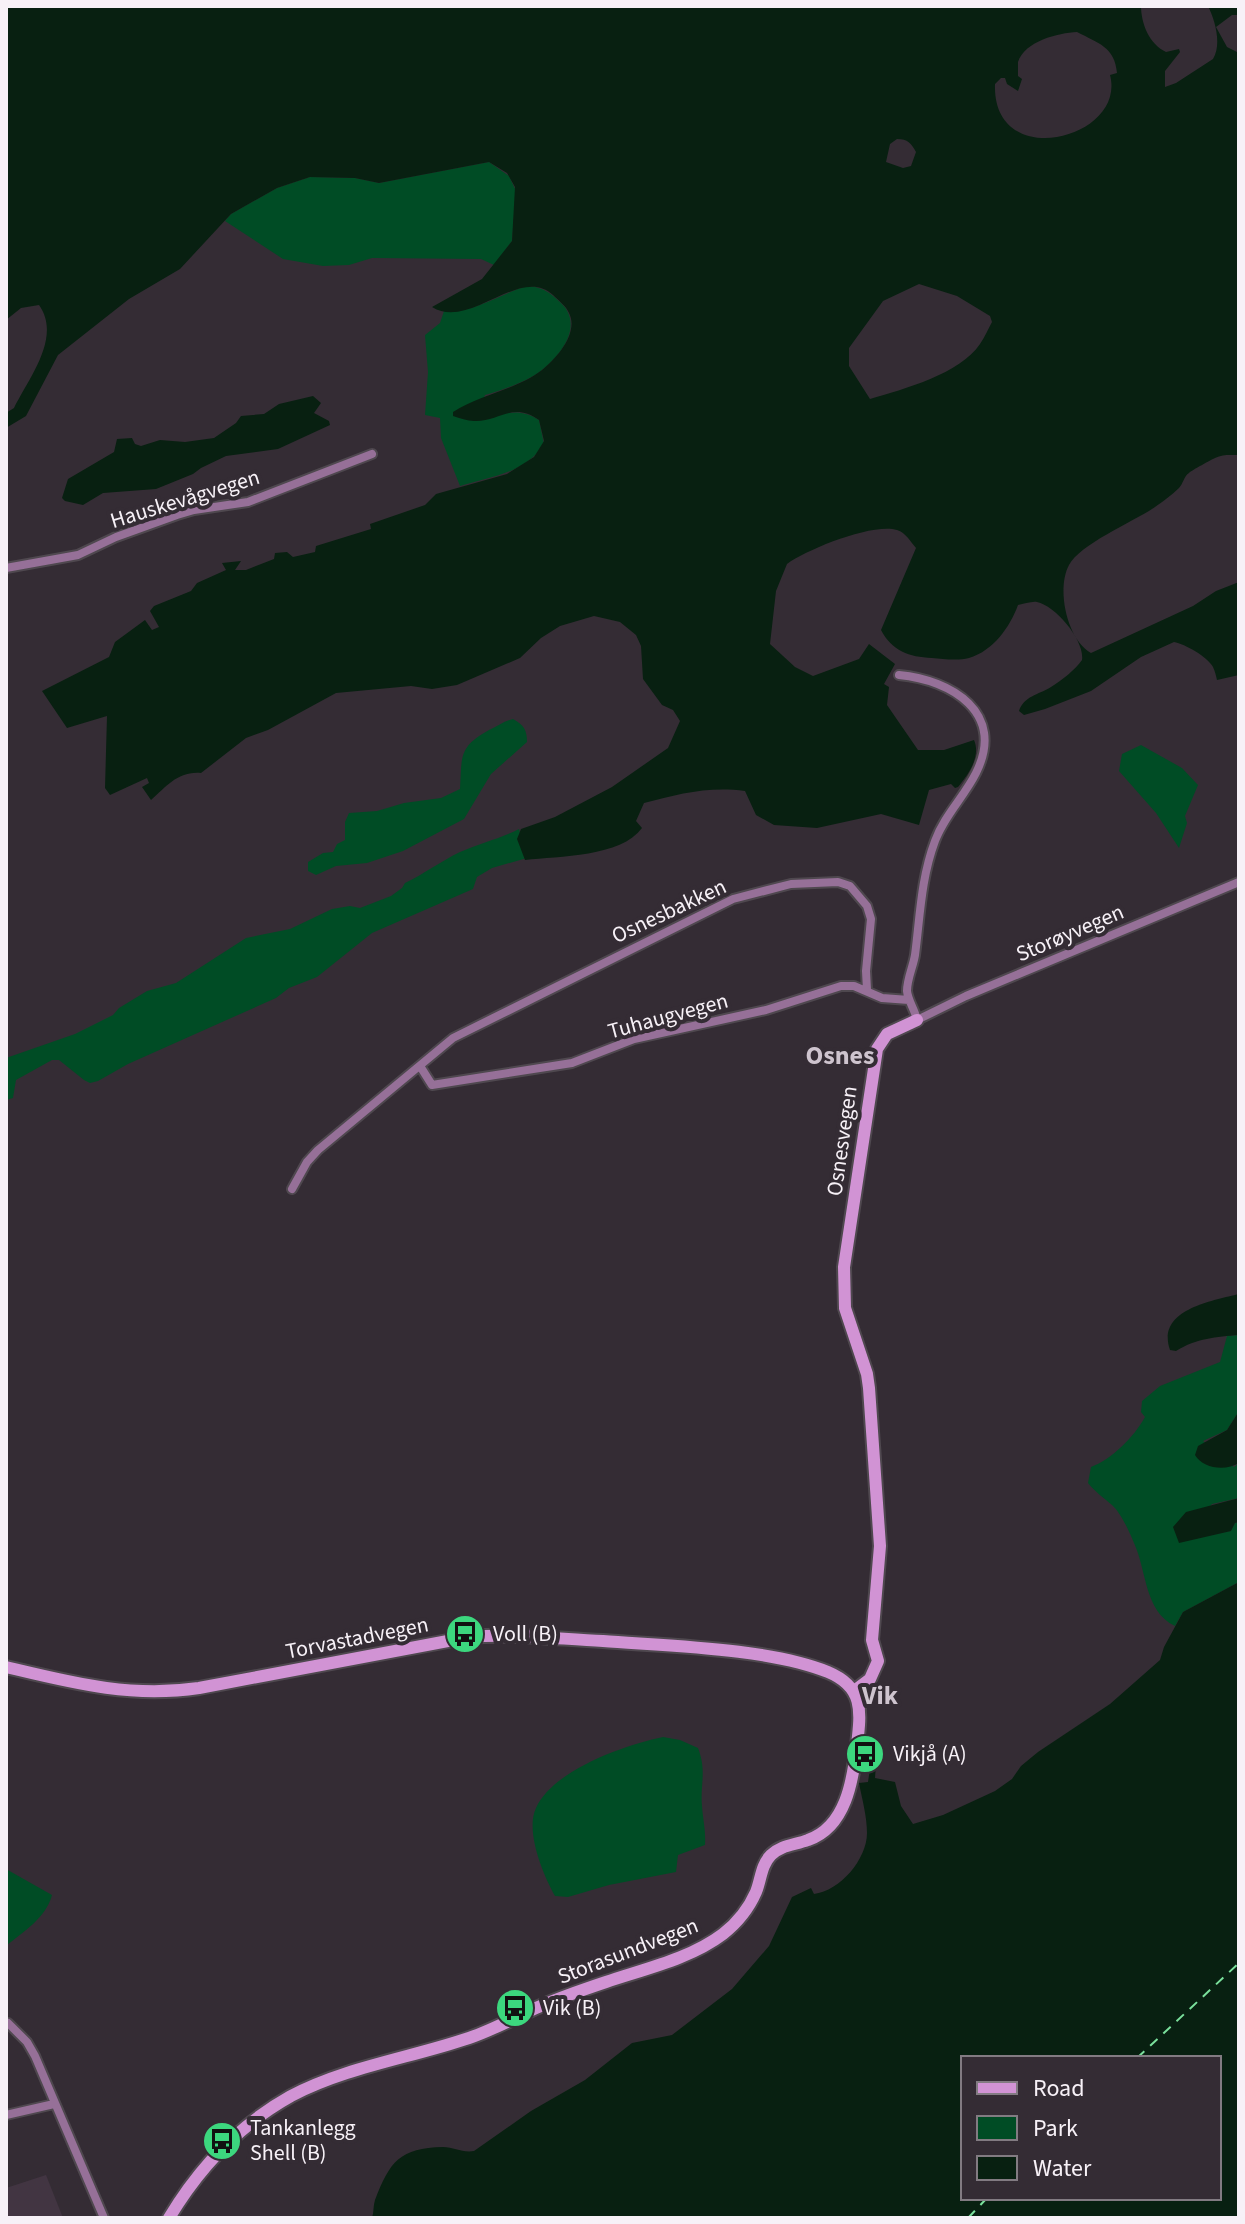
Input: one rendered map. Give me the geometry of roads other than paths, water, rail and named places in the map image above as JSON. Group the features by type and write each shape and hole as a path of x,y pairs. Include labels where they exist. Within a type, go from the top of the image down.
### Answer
{"main road":[{"name":"Osnesvegen","path":"854,1691 870,1679 878,1661 872,1640 880,1546 869,1388 845,1308 844,1267 875,1057 887,1034 917,1020"},
{"name":"Torvastadvegen","path":"6,1667 98,1688 156,1693 199,1688 469,1637 511,1636 649,1645 781,1659 832,1674 848,1683 854,1691"},
{"name":"Storasundvegen","path":"169,2218 196,2177 221,2149 262,2113 295,2094 334,2078 482,2033 565,1996 695,1949 724,1933 747,1908 769,1857 779,1849 822,1833 842,1810 852,1777 857,1741 859,1709 854,1691"}],"street":[{"name":"Hauskevågvegen","path":"6,568 78,555 116,537 177,515 248,502 372,454"},
{"path":"899,675 930,681 962,695 977,714 984,741 977,770 939,832 929,858 920,902 915,958 908,985 909,1000 917,1020"},
{"name":"Osnesbakken","path":"292,1189 307,1162 318,1150 453,1038 733,899 791,884 838,882 850,886 867,906 871,919 867,990"},
{"name":"Storøyvegen","path":"917,1020 966,996 1239,882"},
{"name":"Tuhaugvegen","path":"420,1066 432,1085 572,1063 634,1039 766,1010 841,986 854,986 882,998 909,1000"},
{"path":"8,2023 30,2047 104,2218"},
{"path":"6,2115 54,2104"}],"water":[{"path":"6,6 1141,6 1144,26 1155,44 1166,52 1179,49 1180,52 1165,71 1165,87 1213,59 1217,39 1208,6 1239,6 1239,15 1232,15 1216,27 1227,47 1239,53 1239,455 1218,457 1194,470 1161,503 1084,549 1069,565 1065,575 1064,600 1070,626 1091,653 1239,582 1239,675 1217,680 1213,667 1206,659 1174,642 1141,657 1091,691 1024,715 1019,711 1024,702 1060,681 1082,660 1079,643 1068,625 1045,605 1030,602 1018,605 1000,637 978,655 955,660 902,652 890,643 881,630 916,548 897,530 872,530 824,545 787,564 776,591 770,644 795,667 813,676 859,659 869,644 895,664 884,684 889,687 887,705 918,750 944,750 974,740 975,758 966,776 958,787 951,784 929,790 919,825 881,814 817,828 774,825 756,815 745,791 706,790 644,803 636,821 642,828 620,845 571,856 525,860 517,839 521,829 555,817 612,787 668,748 680,721 673,710 662,705 643,679 641,646 636,635 620,622 594,616 560,626 541,638 520,658 457,685 336,693 268,730 246,738 201,773 179,777 151,800 142,787 149,783 147,778 110,795 105,788 107,716 67,728 42,691 109,657 115,642 145,620 152,630 159,627 150,611 154,606 191,591 197,583 226,570 222,563 241,561 235,570 246,570 274,559 275,553 287,552 293,557 315,552 316,546 371,529 370,524 425,505 436,494 507,474 534,457 544,441 539,420 530,415 513,412 474,421 453,416 453,412 542,370 565,344 571,321 564,306 540,288 526,287 462,311 447,312 432,307 482,279 512,241 515,187 507,173 489,162 379,183 355,178 310,177 277,188 231,214 180,269 129,299 58,355 26,416 6,428 6,413 14,408 35,371 47,330 39,305 21,308 6,320","holes":["1077,32 1104,47 1116,64 1117,73 1110,75 1110,97 1099,116 1080,129 1058,137 1035,137 1014,129 1000,112 995,84 1005,78 1007,84 1018,91 1022,79 1018,76 1018,62 1022,55 1052,36","897,139 911,144 916,152 911,166 903,168 886,162 890,144","919,284 957,296 990,316 992,322 980,344 959,364 930,379 870,399 849,366 849,348 883,301"]},
{"path":"313,396 321,403 314,413 329,421 330,425 278,449 226,456 156,489 103,493 83,505 62,498 68,479 114,452 117,439 132,438 135,444 141,446 160,440 185,442 214,438 241,416 264,414 279,404"},
{"path":"1239,1294 1239,1335 1207,1339 1176,1351 1170,1350 1168,1336 1171,1325 1178,1317 1201,1304"},
{"path":"1239,1411 1239,1463 1221,1468 1199,1460 1195,1455 1198,1446 1227,1430"},
{"path":"1239,1498 1239,1522 1231,1531 1179,1543 1173,1527 1186,1512"},
{"path":"1239,1582 1239,2218 372,2218 375,2200 386,2175 398,2159 428,2148 474,2151 531,2111 585,2080 632,2043 672,2035 732,1989 769,1946 792,1897 811,1888 814,1894 824,1892 842,1880 857,1863 867,1833 859,1783 868,1782 871,1762 876,1764 875,1778 895,1782 901,1806 913,1824 943,1815 995,1791 1012,1779 1021,1766 1038,1752 1110,1704 1160,1660 1183,1612"}],"place":[{"name":"Voll (B)","path":"465,1634"},
{"name":"Vikjå (A)","path":"865,1754"},
{"name":"Vik (B)","path":"515,2008"},
{"name":"Tankanlegg Shell (B)","path":"222,2141"}],"district":[{"name":"Osnes","path":"840,1055"},
{"name":"Vik","path":"880,1695"}]}
